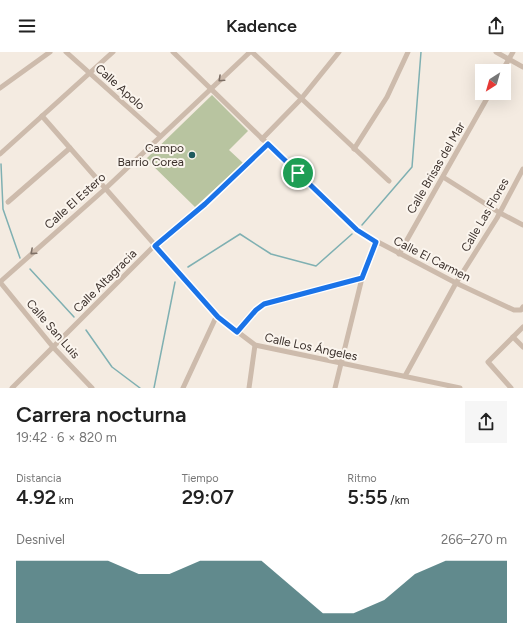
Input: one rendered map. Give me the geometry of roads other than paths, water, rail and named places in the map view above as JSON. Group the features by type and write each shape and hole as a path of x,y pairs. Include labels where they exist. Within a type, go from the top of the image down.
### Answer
{"street":[{"path":"0,88 50,52"},
{"name":"Calle Apolo","path":"66,52 160,136"},
{"path":"0,154 113,52"},
{"name":"Calle El Carmen","path":"173,52 357,230 399,254 514,310 521,310 523,307"},
{"path":"251,52 388,181"},
{"name":"Calle El Estero","path":"0,282 105,189 251,52"},
{"path":"262,139 302,99 339,52"},
{"path":"354,149 387,97 408,52"},
{"path":"496,52 523,67"},
{"path":"506,64 513,52"},
{"name":"Calle Brisas del Mar","path":"399,254 486,100"},
{"name":"Calle Los Ángeles","path":"42,116 217,316 255,346 460,388"},
{"name":"Calle Altagracia","path":"12,388 155,246 205,204 268,144"},
{"path":"8,202 70,148"},
{"name":"Calle Las Flores","path":"405,376 456,283 500,213 523,169"},
{"path":"443,177 500,213 523,225"},
{"path":"335,388 362,278 376,242"},
{"path":"237,332 256,310 264,304 362,278"},
{"name":"Calle San Luis","path":"0,282 92,388"},
{"path":"183,388 217,316"},
{"path":"511,388 488,363 488,361 523,327"},
{"path":"513,337 523,347"},
{"path":"249,388 255,346"}],"waterway":[{"path":"362,225 412,167 421,52"},
{"path":"1,164 3,209 20,258"},
{"path":"188,267 240,234 271,254 316,266 352,234"},
{"path":"30,269 74,317"},
{"path":"154,388 175,282"},
{"path":"86,330 112,367 140,388"}],"place":[{"name":"Campo Barrio Corea","path":"192,155"}]}
